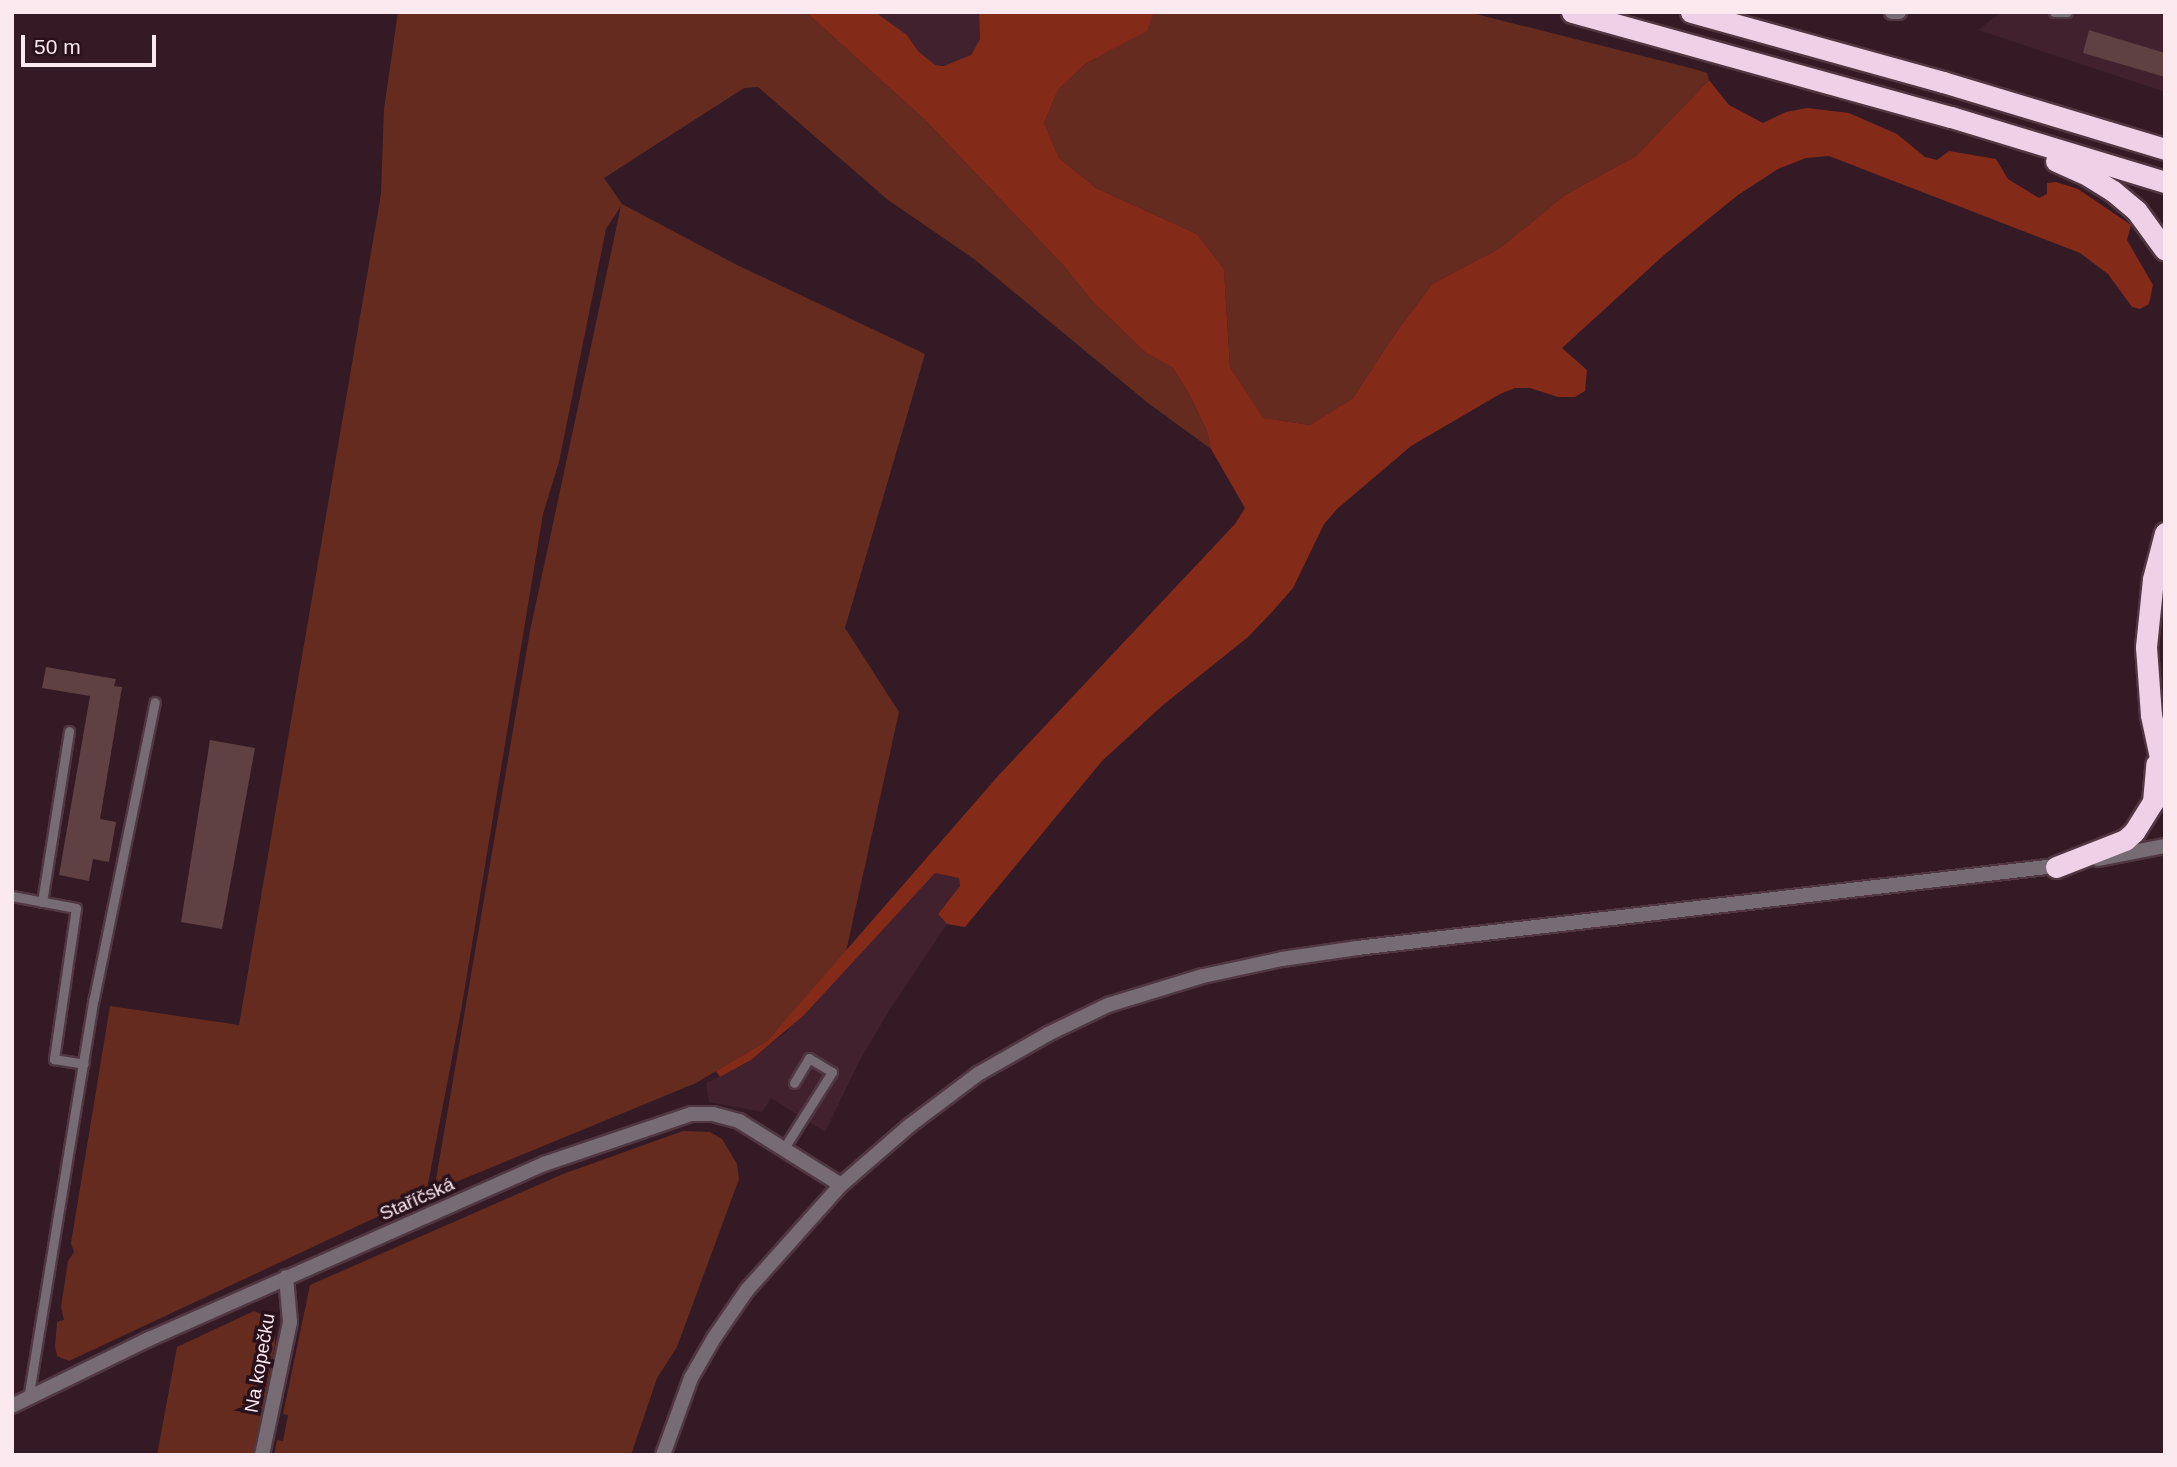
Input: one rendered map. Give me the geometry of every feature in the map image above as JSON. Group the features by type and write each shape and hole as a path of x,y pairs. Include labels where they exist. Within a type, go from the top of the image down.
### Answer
{"highway":[{"path":"1572,12 1951,117 2165,182"},
{"path":"1691,12 1943,82 2165,149"},
{"path":"1951,117 2089,176 2136,210 2165,250"},
{"path":"2165,534 2153,579 2146,647 2146,682 2165,781"},
{"path":"2056,867 2125,841 2134,832 2153,802 2161,754"}],"street":[{"path":"1892,12 1899,12"},
{"path":"663,1455 691,1378 714,1338 747,1290 841,1185 909,1126 978,1074 1036,1040 1108,1005 1203,976 1357,947 2056,867 2165,846"},
{"name":"Staříčská","path":"12,1406 286,1277 544,1164 691,1114 713,1114 739,1121 841,1185"},
{"name":"Na kopečku","path":"262,1455 290,1322 286,1277"}],"lane":[{"path":"2054,12 2067,12"},
{"path":"28,1399 84,1063 155,702"},
{"path":"42,902 69,731"},
{"path":"12,896 76,908 54,1059 84,1063"},
{"path":"784,1148 832,1072 809,1058 794,1083"}],"shaded area":[{"path":"398,12 806,12 925,120 1063,265 1092,301 1145,352 1173,368 1207,431 1211,449 1148,403 974,259 888,200 758,87 744,88 604,178 622,204 737,265 925,354 845,628 899,712 845,956 768,1040 696,1083 434,1191 530,631 621,206 606,229 559,462 543,514 461,1011 426,1194 69,1361 57,1356 57,1322 64,1320 61,1307 68,1261 74,1252 71,1243 110,1006 239,1025 381,194 384,109"},
{"path":"806,12 875,12 907,35 918,51 935,65 944,66 971,55 980,39 979,12 1154,12 1147,31 1085,64 1058,90 1044,123 1059,158 1096,188 1197,234 1224,269 1230,367 1263,418 1310,425 1353,398 1392,338 1432,284 1500,248 1565,195 1636,156 1709,80 1729,105 1763,123 1786,112 1807,108 1849,113 1897,134 1925,157 1937,160 1949,151 1996,159 2008,179 2039,198 2047,194 2047,183 2056,182 2078,189 2131,225 2127,240 2153,285 2149,304 2140,309 2132,307 2108,274 2080,253 1829,156 1806,158 1778,169 1738,195 1664,255 1562,348 1587,370 1585,391 1575,397 1558,397 1530,388 1515,388 1500,394 1411,446 1337,509 1324,524 1293,588 1272,612 1248,637 1163,705 1102,761 965,927 947,924 938,914 960,886 959,878 935,873 804,1015 751,1060 720,1077 716,1071 768,1040 998,776 1235,524 1245,508 1211,449 1207,431 1173,368 1145,352 1092,301 1063,265 925,120"},
{"path":"875,12 979,12 980,39 970,56 954,65 935,65 918,51 907,35"},
{"path":"1154,12 1468,12 1694,69 1707,73 1709,80 1636,156 1565,195 1500,248 1432,284 1392,338 1353,398 1310,425 1262,418 1230,367 1224,269 1197,234 1096,188 1059,158 1044,123 1058,90 1085,64 1146,31"},
{"path":"2001,12 2165,12 2165,92 1978,30"},
{"path":"935,873 959,878 960,886 938,914 947,924 890,1009 860,1060 825,1132 771,1098 762,1112 709,1102 706,1083 745,1064 785,1033"},
{"path":"683,1131 710,1132 722,1139 737,1164 739,1179 677,1347 657,1378 631,1455 274,1455 277,1440 283,1441 288,1415 283,1414 310,1285 563,1174"},
{"path":"254,1311 268,1317 275,1330 275,1345 253,1455 157,1455 177,1347"}],"building":[{"path":"2089,30 2165,53 2165,77 2083,53"},
{"path":"46,667 116,679 114,686 122,687 100,819 116,822 109,862 93,859 89,881 59,875 90,696 42,688"},
{"path":"210,740 255,748 222,929 181,922"}]}
